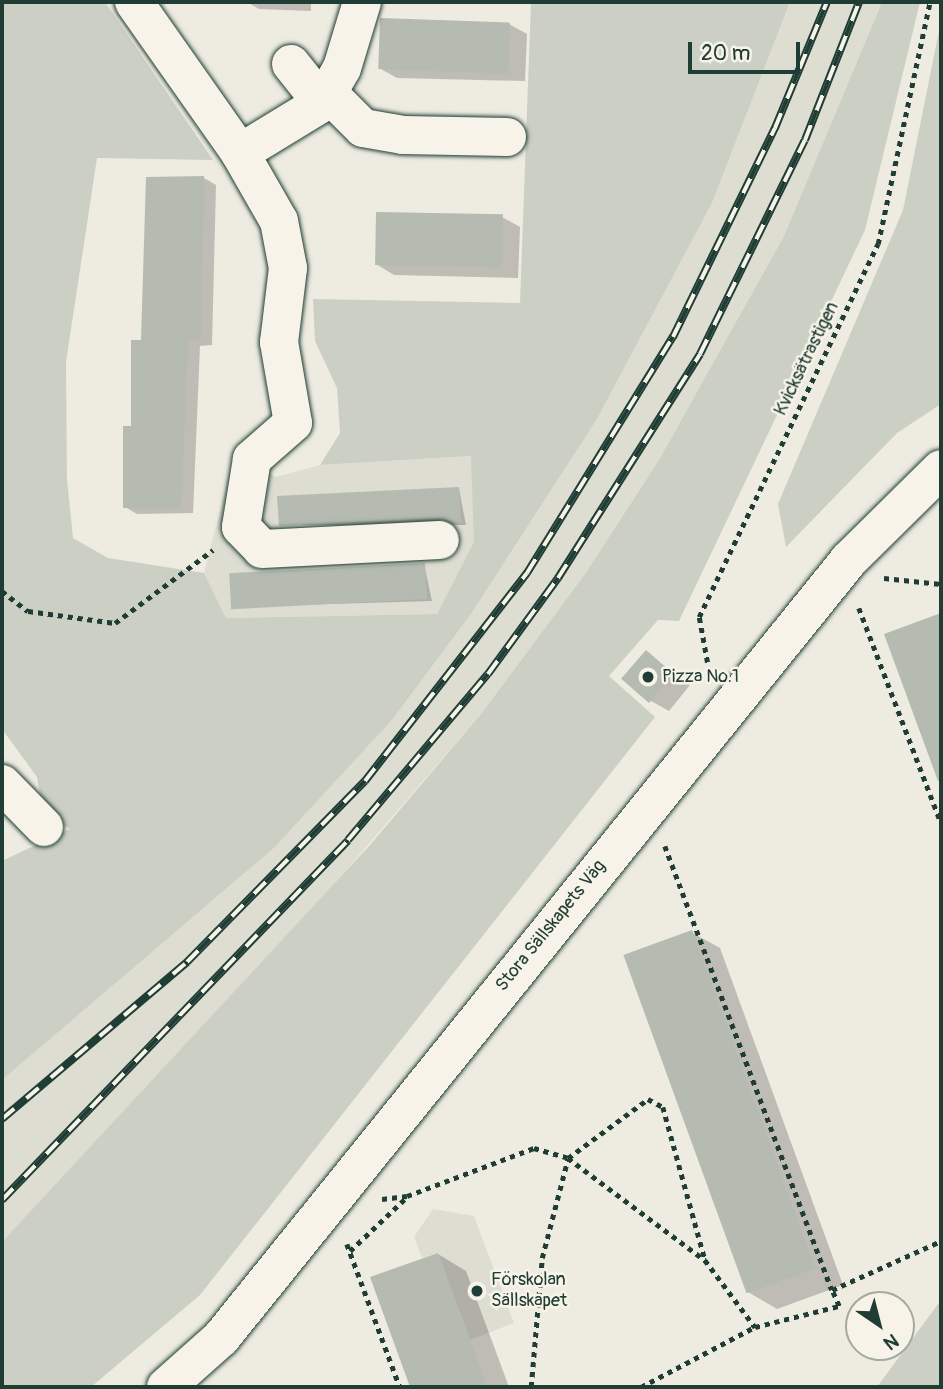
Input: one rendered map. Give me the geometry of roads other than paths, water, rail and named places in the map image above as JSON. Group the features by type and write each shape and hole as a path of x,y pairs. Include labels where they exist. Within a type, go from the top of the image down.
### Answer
{"street":[{"path":"134,2 240,153 279,220 288,268 278,342 293,423 252,459 241,527 262,549 440,540"},
{"path":"240,153 325,98 342,68 362,2"},
{"path":"291,64 325,98 363,128 403,135 507,136"},
{"name":"Stora Sällskapets Väg","path":"166,1387 221,1338 717,719 849,560 941,469"},
{"path":"2,784 44,827"}],"railway":[{"path":"2,1119 187,962 365,781 527,573 673,337 775,128 827,2"},
{"path":"2,1200 348,840 488,674 558,578 700,354 805,140 859,2"}],"place":[{"name":"Pizza No.1","path":"648,677"},
{"name":"Förskolan Sällskapet","path":"477,1291"}]}
